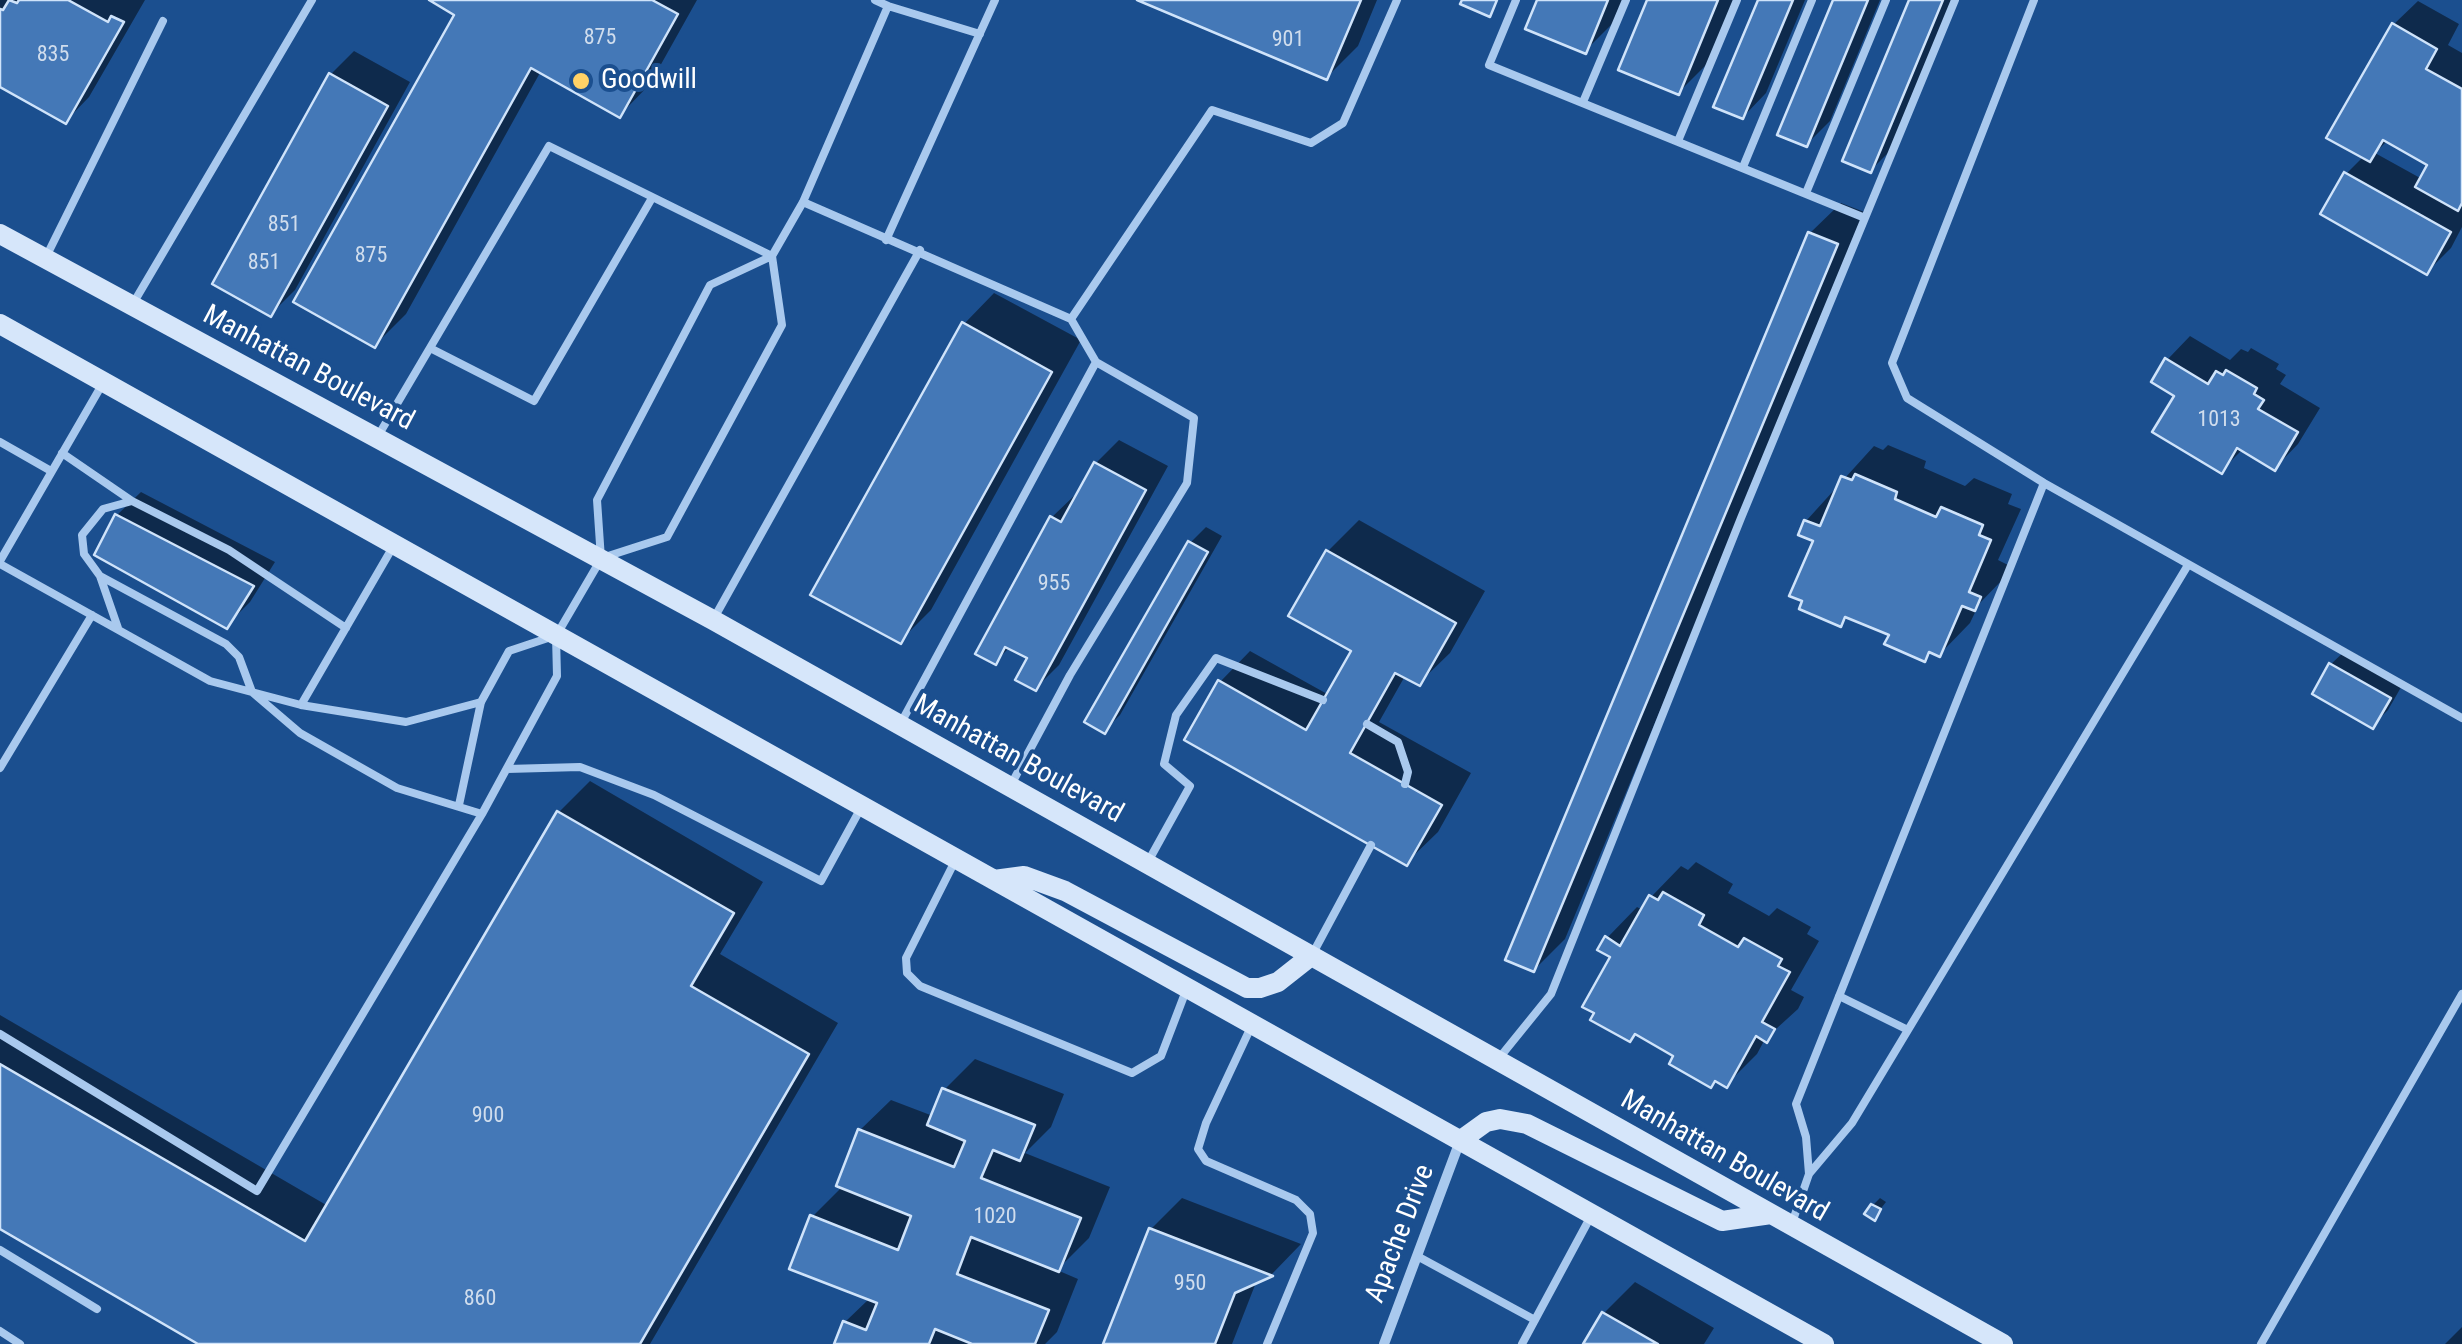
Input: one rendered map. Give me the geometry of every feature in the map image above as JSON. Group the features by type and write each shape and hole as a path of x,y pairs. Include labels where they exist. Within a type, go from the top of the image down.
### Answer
{"street":[{"name":"Manhattan Boulevard","path":"0,234 713,620 2002,1344"},
{"path":"0,324 1824,1344"},
{"path":"994,880 1024,876 1066,891 1247,988 1278,982 1312,956"},
{"path":"1461,1140 1486,1122 1500,1119 1526,1124 1722,1221 1770,1214"},
{"name":"Apache Drive","path":"1384,1344 1461,1140"}],"lane":[{"path":"132,306 312,0"},
{"path":"874,0 980,34"},
{"path":"886,240 995,0"},
{"path":"1071,319 1212,110 1311,143 1343,122 1397,0"},
{"path":"1516,0 1488,65 1864,218"},
{"path":"1584,102 1626,0"},
{"path":"1678,141 1737,0"},
{"path":"1743,167 1812,0"},
{"path":"1806,193 1886,0"},
{"path":"1497,1060 1551,994 1740,518 1955,0"},
{"path":"2034,0 1892,363 1906,398 2188,565 2462,718"},
{"path":"0,1034 256,1191 482,814 557,676 556,636 601,559 596,500 710,285 772,256 803,202 888,6"},
{"path":"46,259 164,21"},
{"path":"378,437 549,146 772,256"},
{"path":"430,348 534,401 652,198"},
{"path":"803,202 1071,319 1096,362 1194,418 1188,483 1070,675 1010,787"},
{"path":"713,620 920,250"},
{"path":"601,559 666,537 782,326 772,256"},
{"path":"900,725 1096,362"},
{"path":"104,382 0,563 210,681 301,705 406,722 481,702"},
{"path":"0,442 52,471"},
{"path":"62,454 132,501 230,550 346,628"},
{"path":"1809,1174 1806,1137 1796,1104 2044,482"},
{"path":"118,630 100,576 84,554 82,536 103,509 132,501"},
{"path":"301,705 394,544"},
{"path":"1791,1227 1809,1174 1852,1123 2188,565"},
{"path":"100,576 226,644 239,657 252,692 300,734 397,788 482,814"},
{"path":"0,768 92,615"},
{"path":"459,805 481,702 510,651 556,636"},
{"path":"1147,864 1190,786 1164,764 1176,715 1216,658 1323,700"},
{"path":"1367,724 1398,742 1408,772 1405,784"},
{"path":"507,769 580,766 654,795 821,881 862,806"},
{"path":"1312,956 1371,845"},
{"path":"956,859 906,958 908,974 920,986 1132,1073 1161,1056 1187,988"},
{"path":"2261,1344 2462,994"},
{"path":"1840,996 1908,1030"},
{"path":"1252,1024 1198,1149 1206,1161 1296,1200 1310,1214 1313,1233 1267,1344"},
{"path":"1522,1344 1592,1214"},
{"path":"0,1250 97,1309"},
{"path":"1417,1256 1535,1320"},
{"path":"0,1331 20,1344"}],"building":[{"path":"9,0 68,0 108,22 111,16 124,22 66,124 0,87 0,9"},
{"path":"429,0 652,0 678,14 620,118 531,68 375,348 293,302 454,15"},
{"path":"1137,0 1361,0 1327,80"},
{"path":"1462,0 1497,0 1490,17 1460,4"},
{"path":"1537,0 1608,0 1586,54 1525,29"},
{"path":"1647,0 1718,0 1679,95 1618,70"},
{"path":"1758,0 1793,0 1743,119 1713,107"},
{"path":"1833,0 1868,0 1807,147 1777,135"},
{"path":"1909,0 1943,0 1871,173 1842,161"},
{"path":"2392,23 2437,49 2426,69 2462,89 2462,203 2458,211 2415,187 2427,165 2383,140 2370,162 2326,138"},
{"path":"329,73 388,106 271,317 212,284"},
{"path":"2344,172 2451,232 2427,275 2320,214"},
{"path":"1808,232 1838,244 1534,972 1505,960"},
{"path":"962,322 1052,372 901,644 810,595"},
{"path":"2165,358 2208,384 2216,371 2223,375 2226,370 2257,388 2254,394 2264,400 2258,409 2298,432 2275,471 2237,448 2222,474 2152,432 2174,396 2151,382"},
{"path":"1094,462 1146,490 1036,691 1015,680 1027,658 1005,647 996,665 975,654 1050,516 1061,522"},
{"path":"1855,474 1897,492 1895,499 1936,517 1941,507 1983,525 1979,535 1991,540 1969,592 1981,597 1975,611 1962,606 1940,657 1929,652 1925,662 1884,644 1889,635 1845,617 1841,627 1799,609 1802,601 1789,596 1813,541 1798,535 1804,520 1820,526 1841,476 1852,480"},
{"path":"115,514 254,586 227,629 94,555"},
{"path":"1188,541 1208,552 1105,734 1084,722"},
{"path":"1326,550 1456,623 1420,686 1395,673 1350,753 1442,805 1407,866 1184,740 1218,680 1306,730 1351,651 1288,616"},
{"path":"2329,663 2391,698 2373,729 2312,694"},
{"path":"557,811 734,913 691,986 809,1054 640,1344 198,1344 0,1229 0,1064 305,1241"},
{"path":"1663,892 1704,915 1699,925 1738,947 1744,938 1782,959 1778,966 1790,972 1762,1022 1775,1029 1767,1043 1756,1036 1727,1088 1715,1081 1711,1088 1669,1064 1673,1056 1635,1034 1630,1042 1590,1020 1594,1013 1582,1007 1610,957 1597,950 1605,936 1620,946 1649,895 1658,900"},
{"path":"942,1088 1035,1125 1020,1161 993,1150 981,1178 1081,1218 1059,1272 971,1237 957,1274 1049,1310 1035,1344 972,1344 935,1329 929,1344 834,1344 843,1321 866,1330 877,1303 789,1269 810,1215 898,1250 911,1216 836,1186 858,1129 954,1167 965,1141 927,1125"},
{"path":"1871,1204 1881,1209 1875,1221 1864,1214"},
{"path":"1149,1228 1273,1276 1235,1293 1215,1344 1103,1344"},
{"path":"1602,1312 1658,1344 1583,1344"}],"place":[{"name":"Goodwill","path":"581,81"}]}
